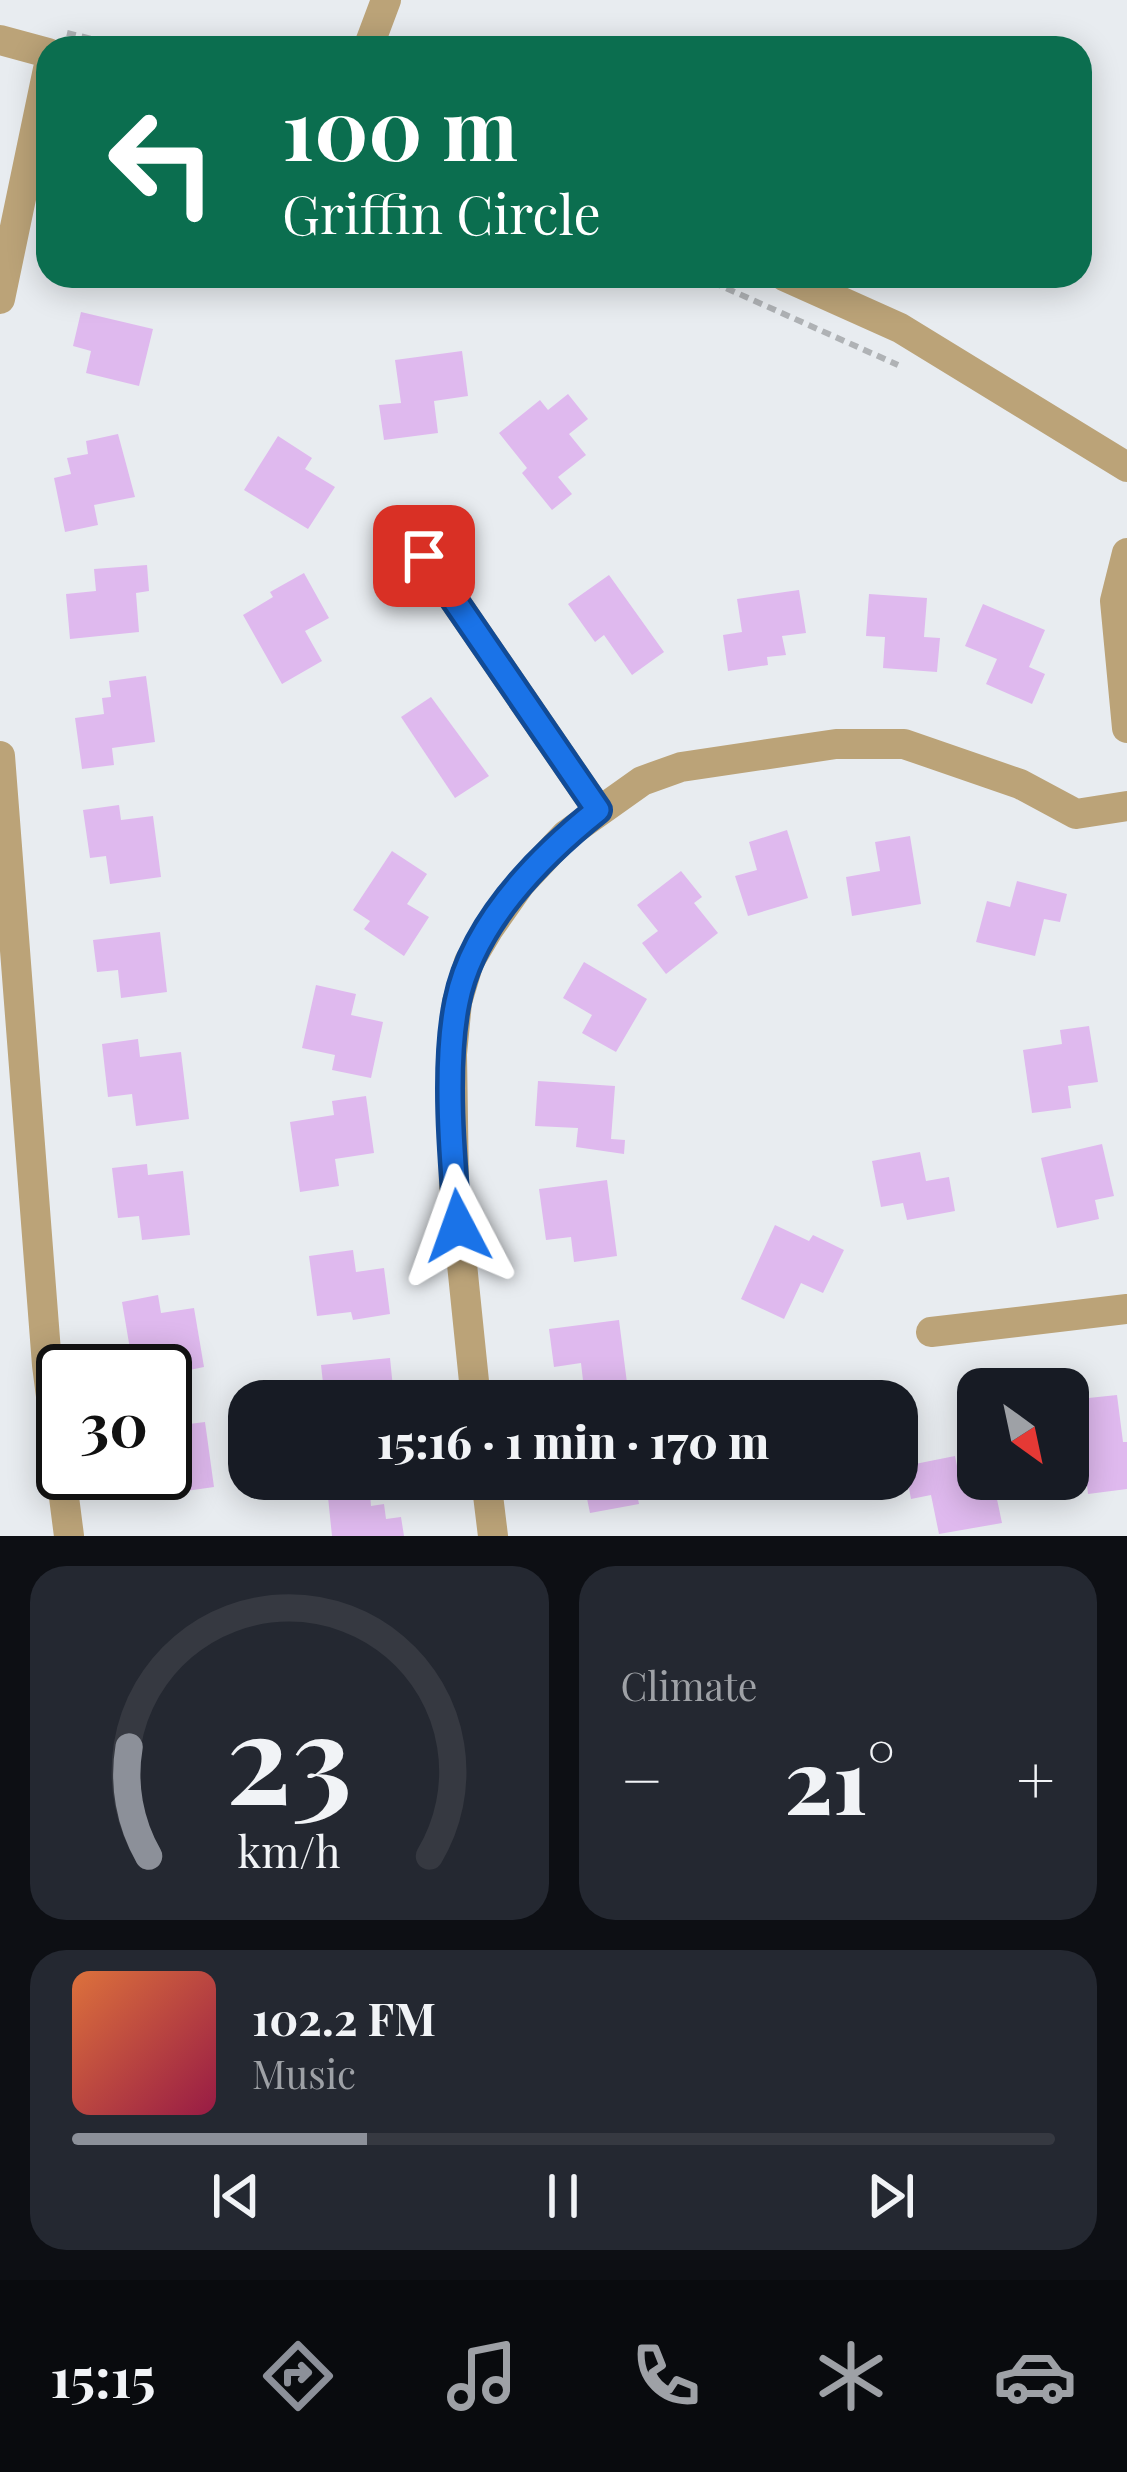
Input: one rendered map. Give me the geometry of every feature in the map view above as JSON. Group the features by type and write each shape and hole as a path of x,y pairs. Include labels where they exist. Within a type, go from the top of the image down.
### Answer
{"street":[{"path":"372,36 386,0"},
{"path":"0,40 36,50"},
{"path":"0,298 36,125"},
{"path":"811,288 900,328 1127,466"},
{"path":"1127,554 1115,602 1127,728"},
{"path":"424,556 598,810"},
{"path":"474,1380 454,1186 452,1054 457,1002 470,962 520,883 566,835 642,781 681,767 836,743 904,744 1020,784 1076,814 1127,806"},
{"path":"0,756 47,1365 69,1536"},
{"path":"931,1332 1127,1310"},
{"path":"489,1500 493,1536"}],"path":[{"path":"726,288 899,365"}],"building":[{"path":"81,312 153,329 139,386 86,373 91,351 73,346"},
{"path":"462,351 468,396 434,401 438,433 384,440 379,405 401,403 395,360"},
{"path":"568,394 588,419 569,434 586,455 558,477 572,494 552,510 522,473 527,468 499,433 540,400 548,410"},
{"path":"118,434 135,497 94,505 98,525 65,532 54,478 71,474 67,458 88,454 86,441"},
{"path":"278,436 312,458 305,469 335,487 308,529 244,490"},
{"path":"147,565 149,591 136,593 139,632 70,639 66,594 96,591 94,569"},
{"path":"304,573 329,618 305,631 322,661 282,684 243,615 273,597 270,592"},
{"path":"609,575 664,652 632,675 604,635 595,642 568,604"},
{"path":"799,590 806,633 782,636 786,655 767,657 768,665 728,671 723,635 742,632 737,599"},
{"path":"869,594 927,598 924,637 940,638 937,672 883,668 885,637 866,636"},
{"path":"983,604 1045,630 1029,667 1045,674 1032,704 986,684 997,659 965,646"},
{"path":"146,676 155,742 112,748 114,765 82,769 75,718 104,714 102,698 111,697 109,681"},
{"path":"431,697 489,776 455,798 401,717"},
{"path":"119,805 121,820 153,816 161,877 110,884 106,856 90,858 83,810"},
{"path":"787,830 808,898 748,916 735,876 757,870 749,842"},
{"path":"910,836 921,904 852,916 846,877 880,871 875,842"},
{"path":"392,851 427,874 407,904 429,917 404,956 364,929 370,921 353,910"},
{"path":"681,871 702,897 694,903 718,933 666,974 642,943 658,931 637,905"},
{"path":"1017,881 1067,894 1060,922 1044,919 1035,956 976,942 987,901 1010,907"},
{"path":"160,932 167,992 121,998 118,970 97,972 93,940"},
{"path":"584,962 647,999 616,1052 582,1033 592,1015 563,998"},
{"path":"316,985 356,994 351,1015 383,1022 371,1078 332,1070 335,1055 302,1048"},
{"path":"1089,1026 1098,1082 1068,1086 1071,1108 1032,1113 1023,1050 1062,1044 1060,1030"},
{"path":"138,1039 140,1057 181,1052 189,1119 136,1126 132,1094 108,1097 102,1044"},
{"path":"538,1081 615,1086 611,1139 625,1140 624,1154 576,1147 578,1128 535,1126"},
{"path":"366,1096 374,1153 335,1159 339,1186 300,1192 290,1122 334,1115 332,1101"},
{"path":"1102,1144 1114,1196 1095,1200 1099,1219 1057,1228 1041,1158"},
{"path":"920,1152 926,1181 949,1177 955,1211 907,1220 903,1203 881,1207 872,1161"},
{"path":"147,1164 148,1175 183,1171 190,1235 142,1240 139,1216 118,1218 112,1168"},
{"path":"607,1180 617,1256 574,1262 571,1237 546,1240 539,1189"},
{"path":"775,1225 844,1250 823,1293 801,1283 784,1319 741,1299"},
{"path":"353,1250 356,1272 384,1268 390,1314 353,1320 351,1312 317,1316 309,1256"},
{"path":"158,1295 161,1313 194,1308 204,1367 192,1369 192,1344 129,1344 122,1302"},
{"path":"619,1320 627,1380 583,1380 581,1363 554,1367 549,1329"},
{"path":"390,1358 392,1380 323,1380 321,1365"},
{"path":"1117,1395 1123,1442 1127,1442 1127,1489 1089,1494 1089,1398"},
{"path":"205,1422 214,1487 192,1490 192,1424"},
{"path":"955,1456 957,1500 997,1500 1002,1523 939,1534 931,1495 918,1498 918,1463"},
{"path":"328,1500 384,1504 386,1519 401,1517 404,1536 332,1536"},
{"path":"587,1500 638,1500 639,1504 590,1513"}],"route":[{"path":"424,556 598,810 566,835 520,883 470,962 457,1002 452,1054 458,1226"}]}
